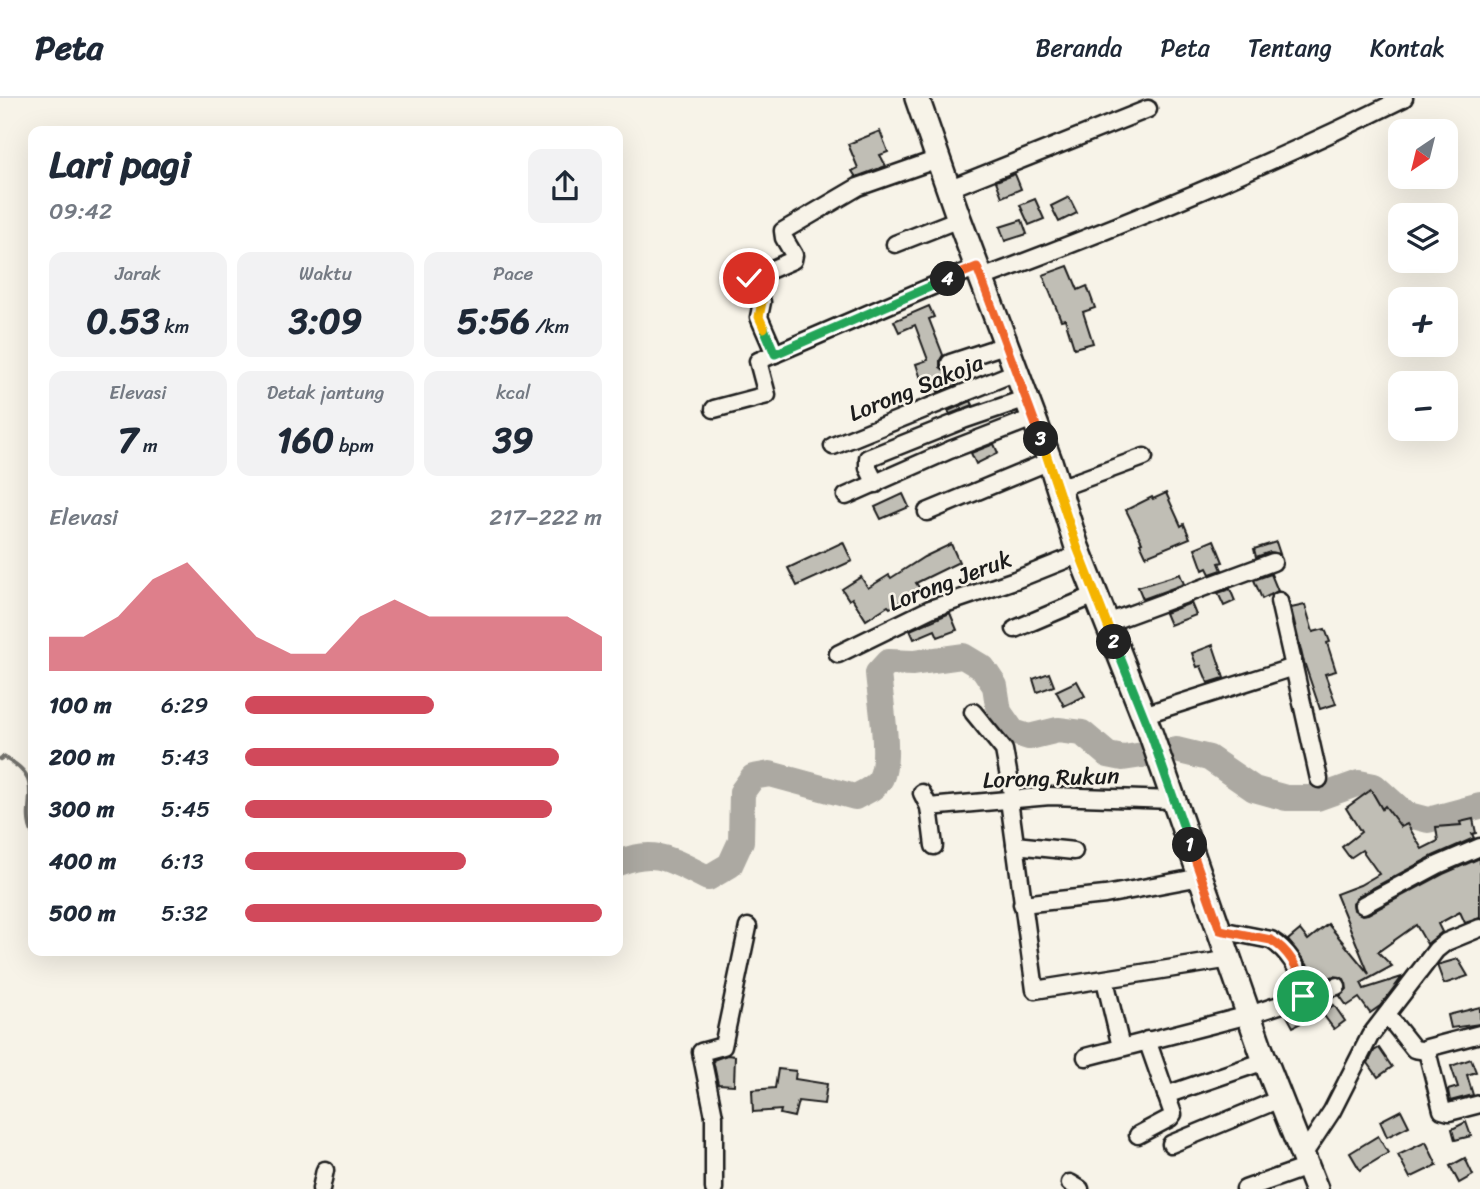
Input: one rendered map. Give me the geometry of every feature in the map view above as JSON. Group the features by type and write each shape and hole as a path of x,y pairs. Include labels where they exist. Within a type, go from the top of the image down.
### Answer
{"street":[{"path":"917,98 948,189 1050,461 1080,554 1147,724 1265,1061 1316,1189"},
{"path":"714,409 767,395 758,361 980,272 1060,249 1315,143 1404,98"},
{"path":"948,189 1148,109"},
{"path":"775,354 759,317 762,302 749,279 793,260 794,255 783,231 858,187 938,159"},
{"path":"895,244 959,219"},
{"path":"950,363 1006,345"},
{"name":"Lorong Sakoja","path":"833,446 1016,372"},
{"path":"846,496 950,450 1030,408"},
{"path":"876,484 868,468 868,458 963,420 1030,408"},
{"path":"1059,488 1144,457"},
{"path":"927,512 1050,461"},
{"name":"Lorong Jeruk","path":"838,654 930,609 1080,554"},
{"path":"1107,623 1273,562"},
{"path":"1014,629 1095,594"},
{"path":"1279,601 1319,779"},
{"path":"1147,724 1294,667"},
{"path":"973,712 1004,750 1035,990 1231,959"},
{"name":"Lorong Rukun","path":"934,846 925,800 1050,796 1174,800"},
{"path":"1015,845 1074,850"},
{"path":"1363,905 1438,865 1480,848"},
{"path":"1022,904 1099,895 1201,877"},
{"path":"714,1189 714,1116 701,1052 723,1046 747,927"},
{"path":"1244,1189 1305,1161 1370,1036 1436,950 1480,928"},
{"path":"1220,930 1271,940 1277,944 1292,958 1309,994"},
{"path":"1105,980 1121,1047"},
{"path":"1086,1056 1249,1015 1337,986"},
{"path":"1388,1015 1413,1049 1427,1051"},
{"path":"1427,1051 1427,1048 1480,1034"},
{"path":"1138,1135 1172,1116 1147,1040"},
{"path":"1427,1051 1442,1110 1449,1112 1480,1104"},
{"path":"1166,1095 1265,1061"},
{"path":"1171,1144 1280,1100"},
{"path":"321,1189 325,1170"}],"building":[{"path":"880,131 888,152 880,155 886,166 856,177 852,171 858,168 848,144"},
{"path":"1015,174 1021,189 1002,197 996,181"},
{"path":"1069,197 1077,213 1059,222 1051,206"},
{"path":"1035,199 1044,219 1029,225 1020,205"},
{"path":"1022,220 1027,234 1005,241 1000,227"},
{"path":"1068,266 1078,290 1087,286 1095,308 1083,312 1093,343 1074,348 1065,319 1061,320 1043,275"},
{"path":"929,306 934,317 929,319 943,355 940,367 948,373 950,379 954,377 956,385 938,392 932,375 921,379 916,364 928,360 915,325 899,332 894,321"},
{"path":"971,401 973,405 950,414 948,411"},
{"path":"994,444 998,453 976,464 971,453"},
{"path":"1166,493 1181,526 1184,524 1190,538 1146,556 1126,510"},
{"path":"903,494 909,507 881,519 875,507"},
{"path":"1214,540 1223,562 1219,563 1222,570 1210,574 1207,568 1203,570 1195,548"},
{"path":"843,542 852,561 797,586 788,568"},
{"path":"1276,542 1280,554 1270,552 1256,557 1254,549"},
{"path":"951,544 959,562 916,583 920,589 866,620 852,598 849,600 842,589 861,577 868,588"},
{"path":"1180,574 1184,584 1143,599 1138,587"},
{"path":"1271,574 1278,591 1262,599 1254,580"},
{"path":"1230,589 1235,601 1224,606 1218,593"},
{"path":"1191,603 1196,615 1170,625 1165,613"},
{"path":"1305,605 1313,632 1325,629 1336,671 1325,674 1336,704 1320,709 1303,659 1291,608"},
{"path":"950,613 957,630 938,637 935,630 914,639 910,630"},
{"path":"1213,645 1224,678 1208,683 1201,666 1197,667 1192,653"},
{"path":"1049,673 1054,686 1037,692 1033,679"},
{"path":"1077,681 1085,696 1064,706 1056,691"},
{"path":"1371,790 1382,809 1385,806 1401,827 1407,824 1422,849 1438,841 1436,827 1461,825 1460,822 1473,819 1476,833 1472,834 1474,838 1433,856 1358,896 1353,904 1354,910 1362,915 1368,914 1443,874 1480,858 1480,918 1465,923 1460,912 1438,924 1442,932 1427,944 1416,925 1378,952 1392,966 1361,983 1364,989 1402,977 1380,1006 1370,1013 1359,998 1347,1006 1340,996 1347,989 1344,979 1334,976 1320,981 1288,940 1300,930 1308,940 1328,924 1369,974 1336,894 1379,874 1362,850 1350,858 1342,847 1361,832 1346,808"},
{"path":"1458,959 1468,976 1444,984 1437,965"},
{"path":"1314,1005 1319,1014 1293,1027 1286,1014"},
{"path":"1334,1005 1345,1021 1334,1029 1322,1013"},
{"path":"1480,1007 1480,1024 1451,1028 1448,1015"},
{"path":"1379,1048 1392,1067 1378,1077 1368,1063 1374,1051"},
{"path":"727,1055 735,1056 734,1085 718,1084 713,1060"},
{"path":"1471,1059 1476,1072 1467,1075 1473,1095 1450,1101 1448,1090 1458,1087 1451,1066"},
{"path":"778,1069 796,1071 795,1079 827,1084 824,1104 798,1101 794,1117 780,1114 781,1110 753,1112 752,1090 775,1088"},
{"path":"1401,1110 1409,1126 1387,1137 1380,1121"},
{"path":"1466,1122 1471,1136 1455,1140 1452,1129"},
{"path":"1378,1136 1388,1153 1360,1170 1350,1153"},
{"path":"1426,1142 1437,1165 1410,1178 1398,1155"},
{"path":"1465,1158 1473,1175 1459,1183 1450,1166"}],"waterway":[{"path":"623,861 654,856 708,878 730,865 741,841 742,792 753,777 770,774 855,797 870,789 881,778 885,756 878,673 888,662 913,663 963,656 983,668 995,686 999,712 1013,732 1029,737 1058,730 1082,733 1108,755 1123,758 1176,750 1209,758 1254,789 1286,798 1317,798 1359,783 1374,786 1405,814 1428,820 1480,806"},
{"path":"0,759 3,757 17,766 28,781"}],"route":[{"path":"749,278 762,302 759,317 775,354 977,267 1050,461 1077,547 1150,732 1220,930 1271,940 1277,944 1292,958 1309,994 1303,996"}]}
